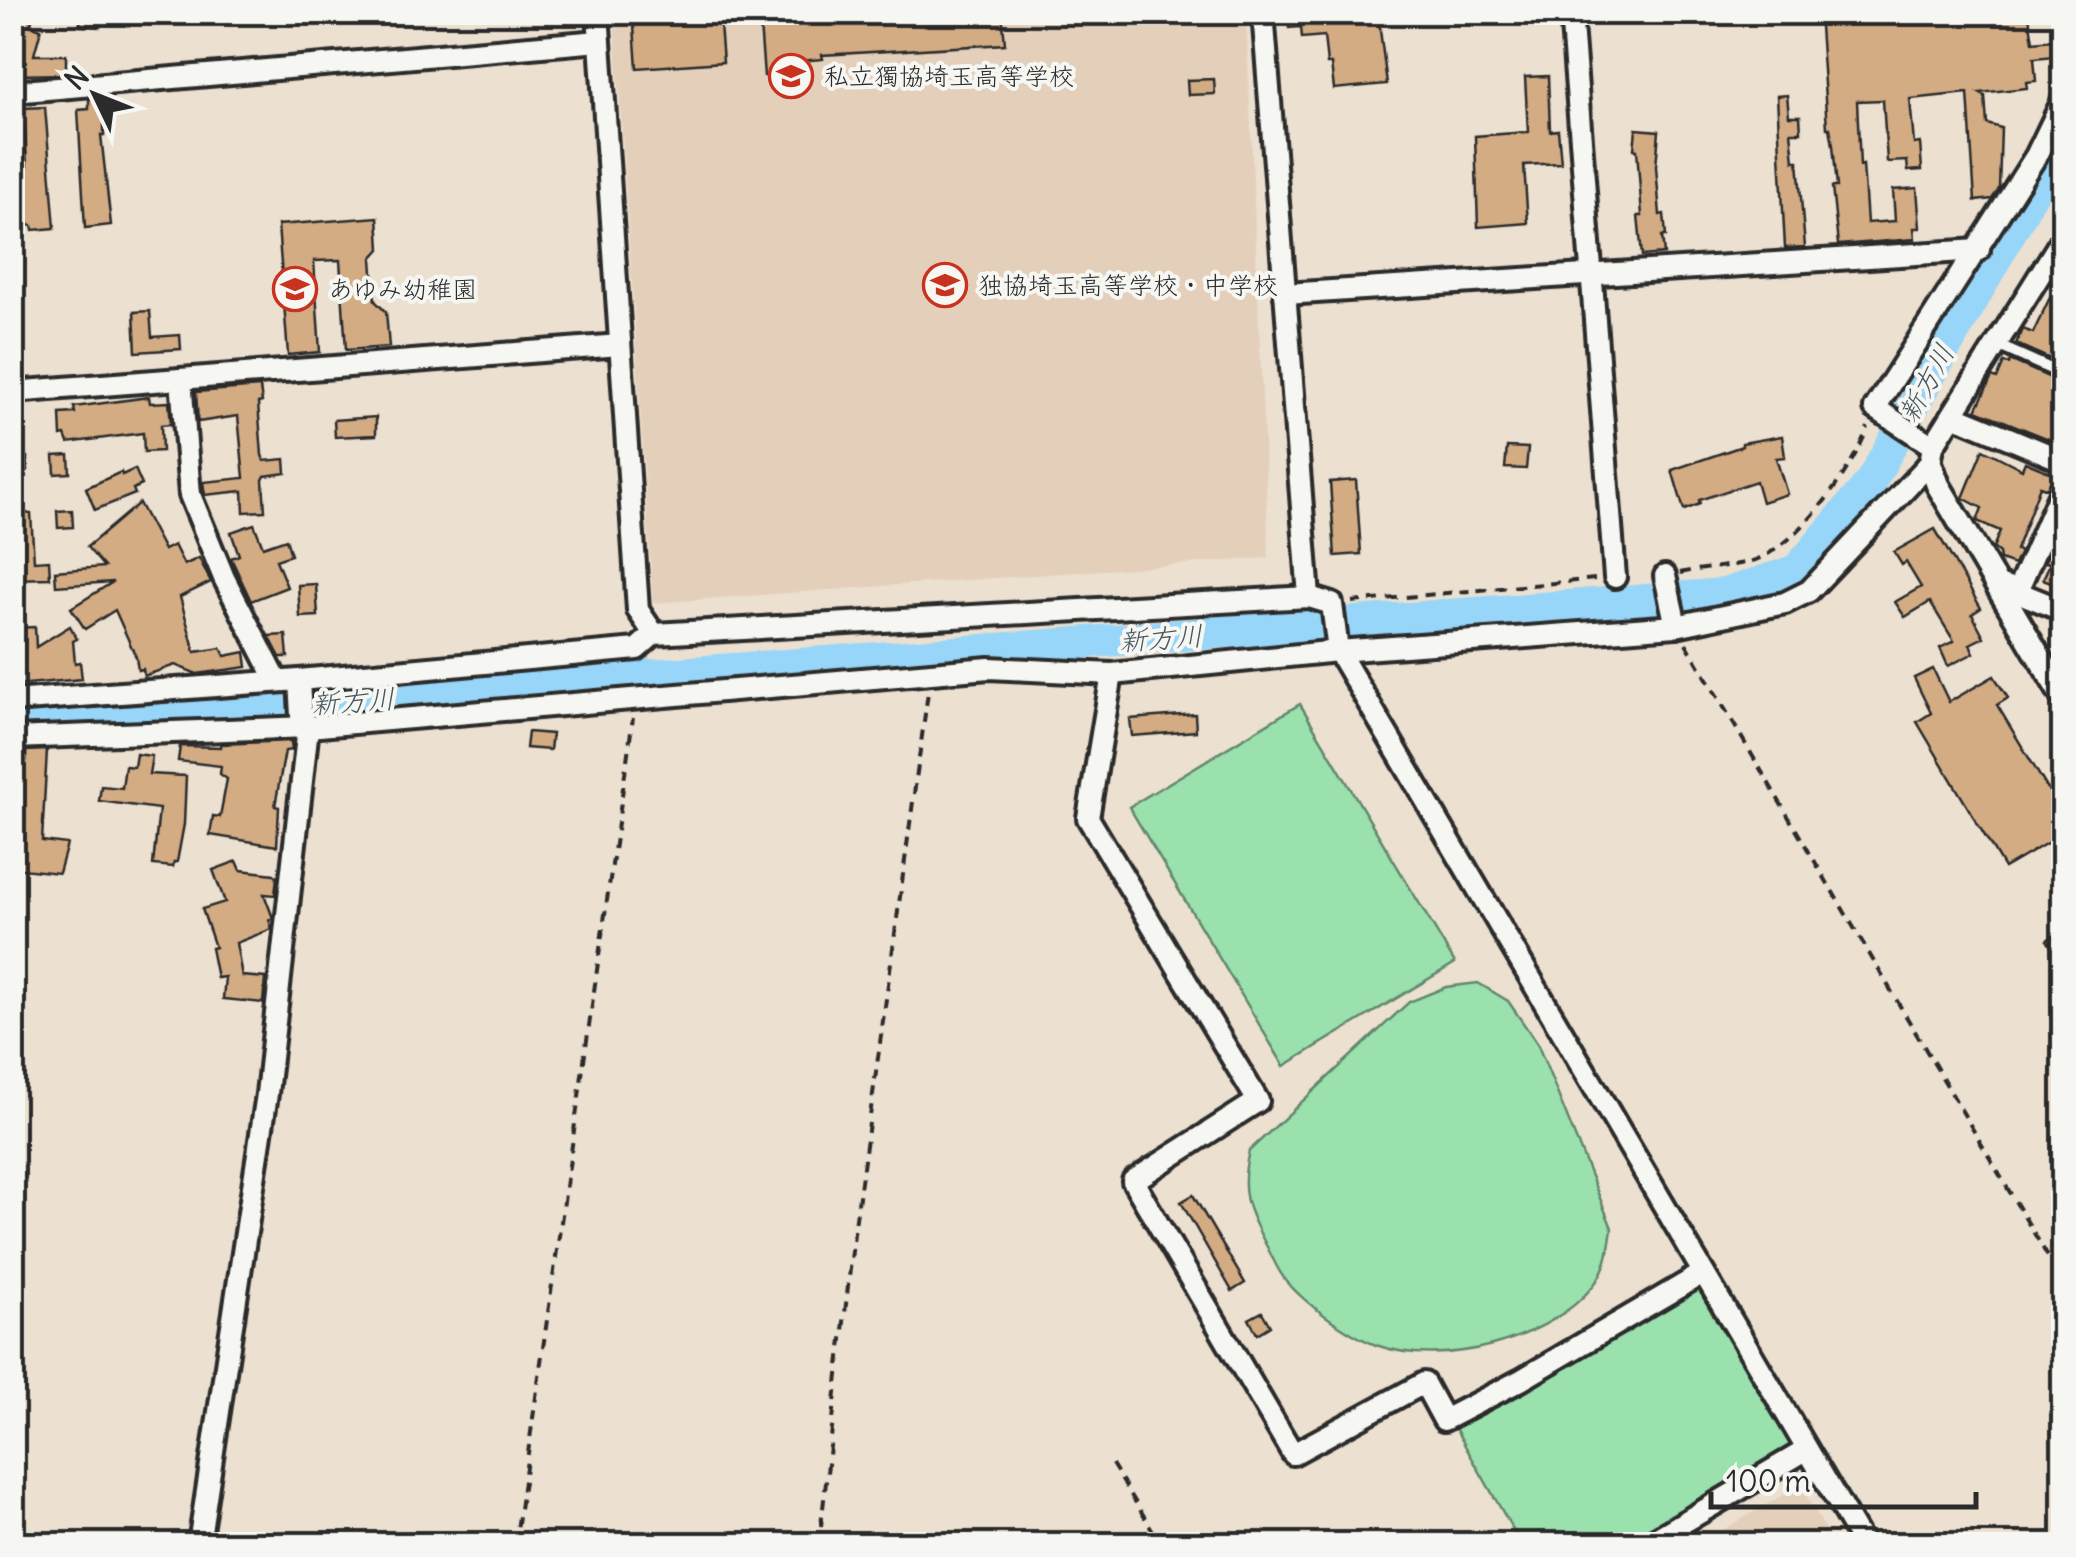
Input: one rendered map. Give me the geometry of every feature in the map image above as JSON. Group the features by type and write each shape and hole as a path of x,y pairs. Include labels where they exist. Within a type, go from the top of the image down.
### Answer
{"street":[{"path":"598,12 638,610 654,634"},
{"path":"1264,12 1309,597"},
{"path":"1571,12 1614,578"},
{"path":"12,92 600,40"},
{"path":"2064,98 2036,156 1979,250 1876,408 1932,454 1938,485 2006,587 2064,698"},
{"path":"12,738 636,700 989,668 1112,674 1336,644 1676,626 1786,603 1809,592 1932,454 2064,236"},
{"path":"1285,294 1979,250"},
{"path":"12,392 620,345"},
{"path":"181,379 190,495 224,578 276,681"},
{"path":"1954,415 2064,461"},
{"path":"2006,587 2064,484"},
{"path":"1666,576 1676,626"},
{"path":"2006,587 2064,610"},
{"path":"12,701 276,681 299,684 637,650 654,634 1309,597 1332,604 1336,644 1863,1544"},
{"path":"1112,674 1088,818 1258,1101 1133,1181 1293,1454 1424,1383 1444,1420 1521,1380 1703,1273"},
{"path":"199,1544 268,1094 304,722 299,684"},
{"path":"1647,1544 1806,1450"}],"lane":[{"path":"1998,345 2064,374"}],"path":[{"path":"1676,626 2064,1284"},
{"path":"819,1544 854,1233 930,672"},
{"path":"515,1544 636,700"},
{"path":"1112,1464 1161,1544"}],"shaded area":[{"name":"独協埼玉高等学校・中学校","path":"614,13 1246,13 1269,558 653,603"},
{"path":"1800,1485 1834,1544 1699,1544"}],"green space":[{"path":"1300,704 1455,963 1284,1066 1129,807"},
{"path":"1478,983 1508,1001 1537,1043 1612,1228 1608,1251 1593,1286 1574,1305 1523,1335 1462,1351 1403,1352 1376,1345 1340,1326 1284,1278 1247,1200 1249,1151 1409,1002 1446,987"},
{"path":"1699,1284 1797,1446 1628,1544 1521,1544 1455,1428"}],"building":[{"path":"12,12 35,12 30,25 41,29 34,55 66,55 66,74 15,75"},
{"path":"81,12 101,12 100,27 80,26"},
{"path":"633,12 719,12 723,62 637,68"},
{"path":"759,12 798,12 799,22 843,20 842,12 1002,12 1005,44 822,55 823,59 778,63 779,75 764,76"},
{"path":"1287,12 1332,12 1332,18 1378,14 1387,84 1334,89 1324,36 1302,38 1301,27 1289,28"},
{"path":"1819,12 1922,12 1943,16 2009,12 2010,17 2029,16 2033,42 2064,39 2064,55 2034,58 2036,81 2026,82 2027,88 1979,93 1985,96 1987,124 2001,128 1999,189 1992,199 1975,201 1968,93 1910,99 1914,144 1920,143 1922,170 1908,171 1907,161 1887,162 1883,100 1857,101 1867,223 1895,221 1893,190 1917,188 1920,228 1914,228 1915,239 1838,245 1832,187 1837,187 1833,145 1827,128"},
{"path":"1548,76 1550,131 1558,130 1561,163 1524,165 1528,223 1478,227 1475,136 1528,132 1525,77"},
{"path":"1214,79 1215,94 1188,95 1187,80"},
{"path":"1787,95 1789,116 1800,116 1801,132 1791,132 1794,161 1798,161 1805,247 1785,248 1777,96"},
{"path":"104,98 101,135 111,225 85,228 78,110 89,109 89,99"},
{"path":"45,107 55,228 33,230 32,225 12,226 15,174 16,168 27,167 24,108"},
{"path":"1636,129 1659,131 1656,167 1660,215 1664,214 1664,254 1642,256"},
{"path":"378,217 380,249 372,258 375,301 386,312 389,347 346,350 340,260 314,261 320,352 288,355 278,225"},
{"path":"2064,268 2064,322 2058,335 2064,336 2064,365 2016,344 2022,329 2033,333"},
{"path":"150,311 152,337 180,335 181,349 136,352 134,312"},
{"path":"2010,360 2064,384 2064,445 1976,410 1992,377 1997,379 2004,362 2009,364"},
{"path":"260,387 262,455 264,461 285,459 286,473 265,476 265,511 244,512 243,491 205,495 203,482 244,478 238,416 198,422 196,392"},
{"path":"149,397 150,403 169,402 171,424 161,425 162,451 144,452 143,433 68,443 65,435 61,436 60,414 75,413 74,407"},
{"path":"376,417 376,435 335,437 334,420"},
{"path":"1782,436 1785,457 1776,458 1787,494 1762,502 1756,481 1699,500 1700,504 1684,510 1672,470 1742,443"},
{"path":"1507,447 1528,448 1526,469 1505,468"},
{"path":"1983,449 2022,469 2025,462 2054,474 2047,489 2040,486 2014,565 2000,560 1993,548 2000,531 1977,521 1982,508 1963,498"},
{"path":"69,455 70,473 55,474 54,456"},
{"path":"27,457 28,470 12,472 12,458"},
{"path":"135,469 142,485 133,489 135,494 95,510 86,488"},
{"path":"1356,480 1361,554 1335,556 1330,482"},
{"path":"139,503 164,550 174,545 184,565 199,558 211,582 180,597 195,652 221,648 225,656 245,652 247,667 197,674 175,665 144,676 143,669 138,670 115,610 85,629 71,608 113,582 56,586 55,571 104,567 87,547"},
{"path":"72,510 73,527 58,528 57,511"},
{"path":"12,511 31,514 34,561 49,560 50,578 12,579"},
{"path":"2064,520 2064,587 2043,579 2050,563 2045,562"},
{"path":"254,524 263,547 286,539 291,555 276,560 287,587 251,601 231,558 239,555 231,532"},
{"path":"1935,529 1981,608 1972,614 1984,637 1970,644 1974,653 1948,666 1940,648 1954,641 1930,602 1905,617 1895,602 1921,587 1906,562 1902,565 1894,552"},
{"path":"316,584 318,616 300,617 298,585"},
{"path":"70,626 77,639 73,641 75,663 80,662 82,679 16,685 12,628 35,627 36,647"},
{"path":"286,635 288,657 280,657 269,636"},
{"path":"1933,669 1949,702 1994,676 2008,698 1997,705 2064,816 2064,833 2004,868 1917,722 1931,713 1914,678"},
{"path":"1195,714 1196,731 1132,736 1130,719"},
{"path":"528,732 552,734 550,750 526,748"},
{"path":"291,741 292,750 285,751 275,806 279,807 277,846 210,835 213,816 220,817 227,779 220,774 221,766 178,761 180,746"},
{"path":"47,750 42,841 67,844 59,873 12,868 17,810 12,810 14,760 26,760 26,751"},
{"path":"136,754 152,756 149,774 186,776 184,824 173,867 153,865 159,809 99,801 101,786 122,788 125,766 134,767"},
{"path":"237,861 241,870 277,877 275,895 264,894 273,918 269,920 272,929 236,943 242,976 265,978 263,1003 223,999 225,977 217,978 211,948 215,947 202,909 225,902 213,870"},
{"path":"2064,930 2064,967 2047,940"},
{"path":"1193,1195 1245,1283 1232,1291 1181,1202"},
{"path":"1262,1312 1270,1326 1257,1334 1249,1319"}],"waterway":[{"name":"新方川","path":"12,727 1725,594 1797,570 1870,483 2064,137"}],"place":[{"name":"私立獨協埼玉高等学校","path":"791,76"},
{"name":"独協埼玉高等学校・中学校","path":"945,285"},
{"name":"あゆみ幼稚園","path":"295,289"}]}
